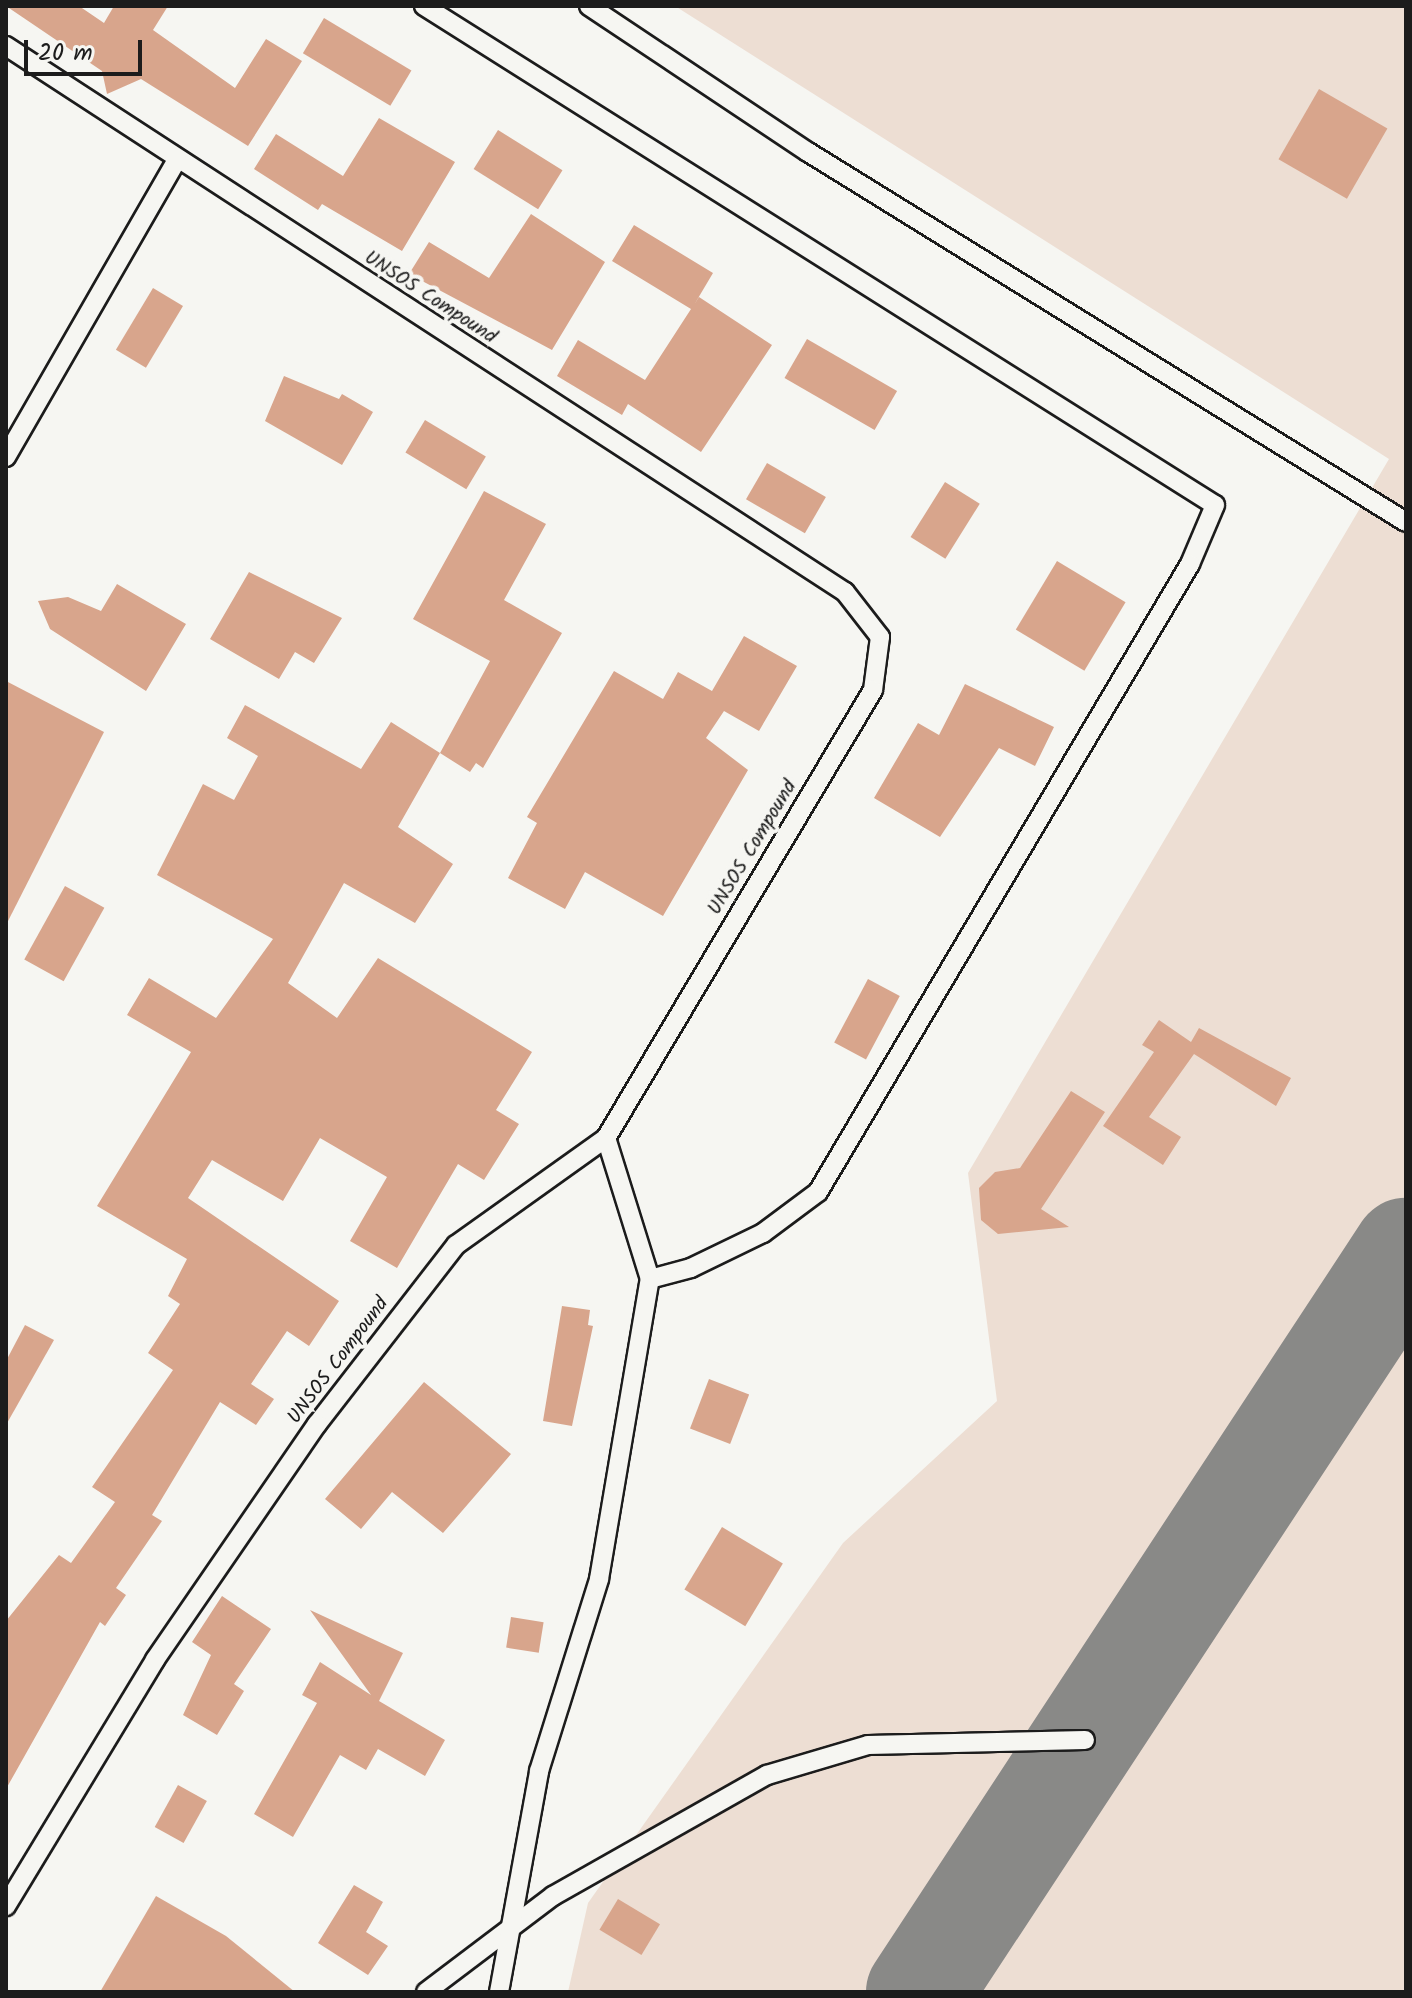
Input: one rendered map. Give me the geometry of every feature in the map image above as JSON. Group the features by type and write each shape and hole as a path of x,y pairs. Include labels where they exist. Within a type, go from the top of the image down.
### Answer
{"lane":[{"path":"424,6 1215,505 1190,564 818,1192 763,1233 691,1268 650,1279"},
{"path":"589,6 808,152 1406,522"},
{"name":"UNSOS Compound","path":"6,46 845,592 880,637 873,690 606,1138 456,1245 317,1424 155,1660 6,1906"},
{"path":"6,457 177,160"},
{"path":"499,1992 539,1771 599,1579 650,1279 606,1138"},
{"path":"426,1992 511,1924 767,1775 868,1745 1085,1740"}],"shaded area":[{"path":"675,6 1406,6 1406,1992 568,1992 588,1903 843,1543 997,1401 968,1173 1389,459"}],"building":[{"path":"6,6 79,6 104,23 114,6 168,6 153,30 235,88 266,39 302,61 248,146 141,79 107,94 102,71"},
{"path":"324,18 411,71 390,106 303,53"},
{"path":"1319,89 1387,128 1347,199 1278,159"},
{"path":"379,118 455,162 402,251 322,204 318,210 254,169 276,134 343,176"},
{"path":"498,130 562,170 538,209 474,169"},
{"path":"531,214 605,262 552,350 409,274 429,242 489,278"},
{"path":"634,225 713,273 694,305 699,297 772,345 701,452 628,404 622,415 557,376 578,340 645,380 691,309 612,261"},
{"path":"153,288 183,306 146,368 116,350"},
{"path":"807,339 897,391 875,430 784,378"},
{"path":"284,376 339,399 342,394 373,412 342,465 265,421"},
{"path":"425,420 486,457 466,489 405,453"},
{"path":"767,463 826,497 805,533 746,499"},
{"path":"945,482 980,504 945,559 911,537"},
{"path":"484,491 546,524 504,600 562,633 483,768 476,763 470,772 440,753 490,661 413,619"},
{"path":"1057,561 1126,602 1084,671 1016,630"},
{"path":"249,572 342,618 314,663 295,652 279,679 210,639"},
{"path":"117,584 186,624 146,691 50,629 38,601 68,597 101,611"},
{"path":"744,636 797,666 759,731 724,711 706,738 748,770 663,916 585,872 565,909 508,878 537,823 527,817 614,671 663,699 678,672 712,691"},
{"path":"6,681 104,732 6,925"},
{"path":"965,684 1054,727 1035,766 999,748 940,837 874,798 918,723 939,735"},
{"path":"245,705 361,769 391,722 440,753 398,827 453,864 415,923 344,883 288,983 337,1018 378,958 532,1052 496,1110 519,1124 484,1180 458,1164 397,1268 350,1241 387,1177 320,1138 283,1201 212,1160 188,1198 339,1301 309,1346 287,1331 251,1384 274,1399 256,1425 220,1402 152,1515 162,1521 116,1588 126,1595 105,1626 100,1622 6,1789 6,1621 59,1555 71,1563 115,1502 92,1487 173,1370 148,1353 180,1304 168,1296 187,1259 97,1206 191,1052 127,1015 149,978 216,1018 273,939 157,875 203,784 234,800 258,756 227,738"},
{"path":"65,886 104,908 64,981 24,959"},
{"path":"868,979 900,996 866,1059 834,1043"},
{"path":"1159,1020 1191,1042 1199,1028 1291,1078 1276,1106 1194,1054 1149,1117 1181,1137 1163,1165 1103,1126 1154,1052 1142,1045"},
{"path":"1071,1091 1105,1112 1041,1209 1069,1227 998,1234 981,1220 979,1188 995,1172 1020,1168"},
{"path":"562,1306 590,1310 588,1325 593,1326 572,1426 543,1421"},
{"path":"25,1325 54,1340 6,1425 6,1361"},
{"path":"709,1379 749,1394 730,1444 690,1428"},
{"path":"424,1382 511,1454 443,1533 392,1492 361,1529 325,1499"},
{"path":"722,1527 783,1564 745,1626 684,1590"},
{"path":"222,1596 271,1629 234,1684 244,1691 217,1735 183,1715 211,1655 192,1642"},
{"path":"310,1610 403,1653 379,1701 445,1740 425,1776 378,1749 366,1770 340,1755 293,1837 254,1814 317,1703 302,1695 320,1662 371,1695"},
{"path":"511,1617 544,1622 539,1653 506,1648"},
{"path":"178,1785 207,1801 184,1843 155,1827"},
{"path":"354,1885 383,1902 366,1932 388,1946 368,1975 318,1943"},
{"path":"156,1896 226,1936 295,1992 100,1992"},
{"path":"618,1899 660,1924 641,1955 599,1930"}],"taxiway":[{"path":"919,1992 1406,1251"}]}
